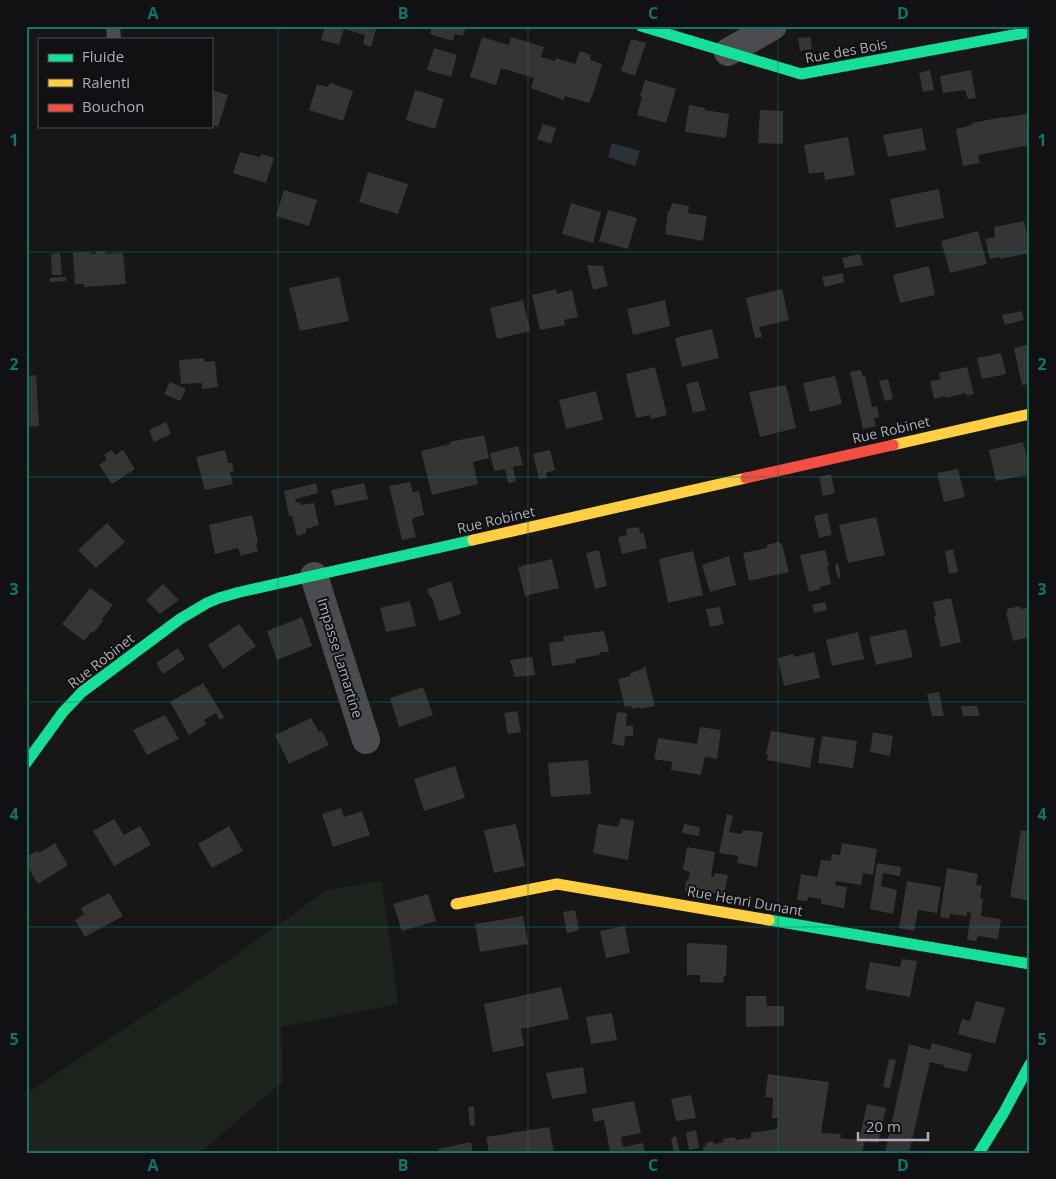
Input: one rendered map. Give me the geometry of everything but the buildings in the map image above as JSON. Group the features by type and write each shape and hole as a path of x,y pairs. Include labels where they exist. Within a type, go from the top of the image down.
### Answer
{"street":[{"name":"Rue des Bois","path":"642,26 801,74 1030,32"},
{"path":"728,52 773,26"},
{"name":"Rue Robinet","path":"26,763 64,712 82,692 180,619 219,598 1030,414"},
{"name":"Impasse Lamartine","path":"314,576 366,740"},
{"name":"Rue Henri Dunant","path":"456,904 557,884 1030,964"},
{"path":"979,1153 1030,1064"}],"shaded area":[{"path":"612,143 640,151 635,166 608,157"},
{"path":"382,881 398,1004 281,1027 283,1081 200,1153 26,1153 26,1094 230,959 327,890"}],"traffic: fast":[{"path":"641,26 801,74 1030,32"},
{"path":"26,763 63,712 82,692 180,619 207,603 240,592 473,540"},
{"path":"769,920 1030,964"},
{"path":"979,1153 1030,1064"}],"traffic: slow":[{"path":"893,445 1030,414"},
{"path":"473,540 746,478"},
{"path":"456,904 557,884 769,920"}],"traffic: jam":[{"path":"746,478 893,445"}]}
